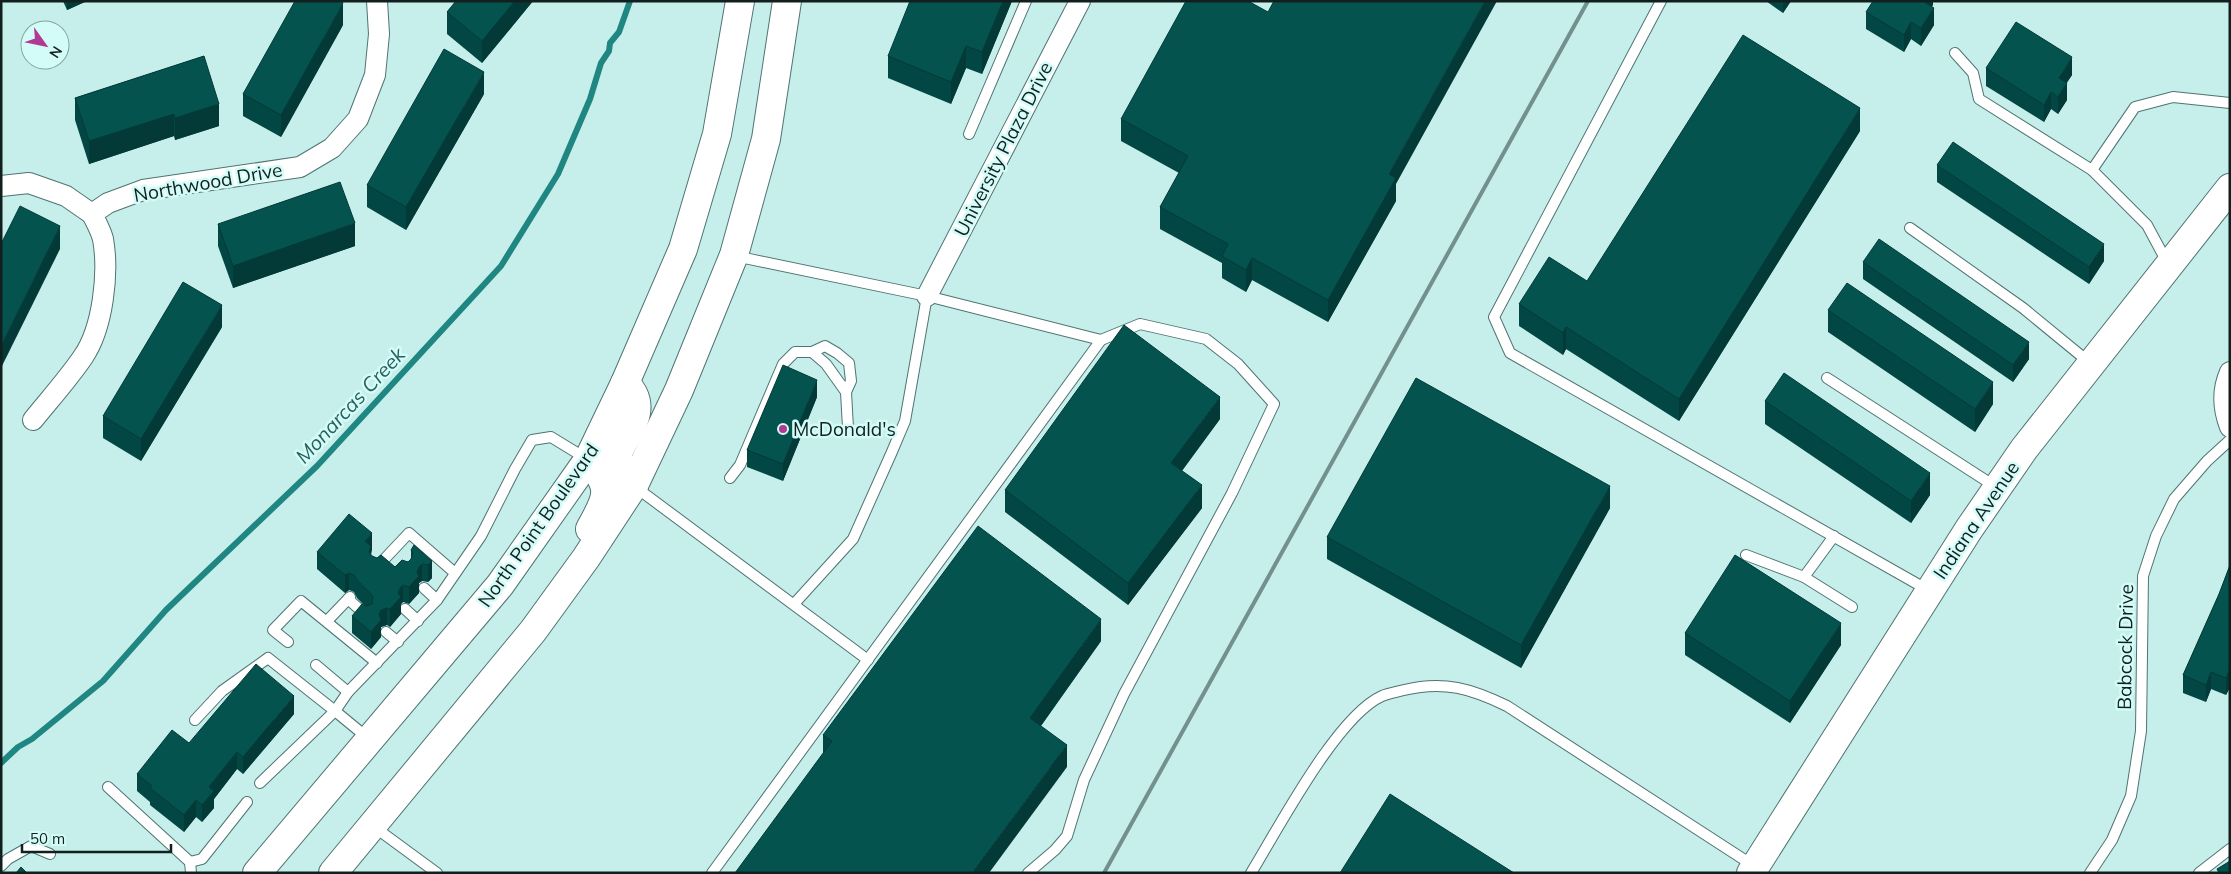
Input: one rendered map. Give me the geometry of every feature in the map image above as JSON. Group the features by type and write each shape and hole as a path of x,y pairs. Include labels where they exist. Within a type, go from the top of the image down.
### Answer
{"main road":[{"name":"North Point Boulevard","path":"257,873 500,585 588,460 625,383 683,249 718,134 740,1"},
{"path":"333,873 533,631 586,558 634,485 679,390 734,256 766,139 787,1"},
{"name":"Indiana Avenue","path":"1753,870 1997,487 2024,449 2230,188"},
{"path":"625,383 634,392 638,403 637,412 618,453 618,460 620,468 634,485"},
{"path":"586,558 583,550 584,540 603,505 606,490 602,476 588,460"}],"street":[{"name":"University Plaza Drive","path":"927,296 1080,1"},
{"name":"Northwood Drive","path":"92,214 108,203 143,190 300,167 332,148 358,119 375,75 379,34 379,2"},
{"path":"1,186 29,182 66,196 92,214 103,237 105,287 99,316 84,356 33,420"},
{"path":"2230,372 2226,382 2224,400 2230,427"}],"lane":[{"path":"969,134 1026,1"},
{"path":"1661,1 1494,317 1510,353 1929,591"},
{"path":"1955,54 1973,73 1979,99 2092,170 2147,225 2169,265"},
{"path":"2092,170 2135,106 2172,97 2230,103"},
{"path":"1910,228 2023,308 2091,364"},
{"path":"734,256 927,296 1101,340"},
{"path":"794,604 853,539 891,454 905,421 927,296"},
{"path":"712,873 1101,340 1140,324 1206,339 1238,364 1274,404 1232,493 1124,694 1084,780 1067,836 1055,850 1028,873"},
{"path":"730,478 740,465 783,364 795,352 812,352 825,346 849,363 851,381 846,392 848,428"},
{"path":"812,352 826,364 846,392"},
{"path":"1827,378 1997,487"},
{"path":"260,782 335,711 348,692 437,600 481,536 515,468 532,440 551,437 588,460"},
{"name":"Babcock Drive","path":"2090,873 2112,840 2131,796 2141,731 2143,576 2156,536 2174,499 2207,461 2230,440"},
{"path":"634,485 868,660"},
{"path":"376,568 391,558 409,534 455,573"},
{"path":"1804,578 1834,536"},
{"path":"1746,555 1804,578 1852,607"},
{"path":"424,588 437,600"},
{"path":"327,621 348,598 367,616"},
{"path":"288,642 273,630 301,601 377,662"},
{"path":"405,609 418,621"},
{"path":"386,632 398,642"},
{"path":"196,720 222,691 268,658 369,740"},
{"path":"316,665 348,692"},
{"path":"1251,873 1320,762 1350,720 1382,696 1422,686 1454,686 1480,693 1507,706 1753,870"},
{"path":"108,787 190,862 191,873"},
{"path":"190,862 202,859 247,802"},
{"path":"372,825 437,873"},
{"path":"1,866 8,859 31,846 50,854"},
{"path":"2199,873 2230,849"}],"building":[{"path":"295,1 341,1 343,3 281,115 243,94"},
{"path":"456,1 515,1 482,41 447,12"},
{"path":"910,1 1003,1 982,52 966,46 951,82 888,56"},
{"path":"1186,1 1248,1 1268,12 1274,1 1485,1 1389,174 1396,178 1328,300 1252,258 1246,270 1222,256 1228,244 1160,207 1188,156 1121,119"},
{"path":"1873,1 1925,1 1934,8 1921,28 1911,22 1904,35 1866,12"},
{"path":"2016,22 2072,57 2059,78 2067,83 2058,97 2051,92 2044,105 1986,68"},
{"path":"1743,35 1860,108 1679,399 1566,327 1563,333 1519,304 1549,257 1587,281"},
{"path":"444,49 484,72 406,207 367,185"},
{"path":"204,56 219,104 175,118 174,114 89,141 75,98"},
{"path":"1953,142 2104,244 2089,267 1937,165"},
{"path":"340,182 355,223 233,266 218,224"},
{"path":"20,206 60,226 1,346 1,244"},
{"path":"1879,239 2029,342 2013,365 1863,262"},
{"path":"183,282 222,305 141,439 103,416"},
{"path":"1847,283 1993,382 1975,409 1828,310"},
{"path":"1124,325 1220,397 1171,463 1202,485 1128,583 1005,490"},
{"path":"783,365 817,380 783,464 747,450"},
{"path":"1784,373 1930,473 1911,501 1765,401"},
{"path":"1416,378 1610,486 1521,645 1327,537"},
{"path":"349,514 372,533 365,541 371,546 369,552 372,556 377,558 381,555 395,567 402,560 408,562 411,559 413,553 411,550 414,545 432,561 428,565 422,564 419,567 417,572 419,576 409,587 403,585 400,588 398,593 401,597 390,609 381,610 379,614 381,620 371,632 352,616 362,604 366,606 372,604 373,596 354,575 349,573 345,575 317,552"},
{"path":"978,526 1101,619 1030,718 1067,745 972,873 735,873 832,741 823,735"},
{"path":"1735,555 1841,623 1790,701 1685,633"},
{"path":"2230,565 2230,669 2226,678 2211,672 2206,685 2183,675"},
{"path":"256,664 294,696 243,757 237,752 209,787 214,791 202,805 196,800 184,815 150,788 152,786 137,774 172,730 189,743"},
{"path":"1390,794 1514,873 1340,873"},
{"path":"2230,861 2230,873 2219,873 2217,869"},
{"path":"21,867 27,873 16,873"}],"waterway":[{"name":"Monarcas Creek","path":"1,763 18,747 32,739 103,681 166,610 317,466 501,266 558,174 590,99 601,63 609,51 610,43 619,32 630,1"}],"railway":[{"path":"1104,873 1588,1"}],"place":[{"name":"McDonald's","path":"783,429"}]}
